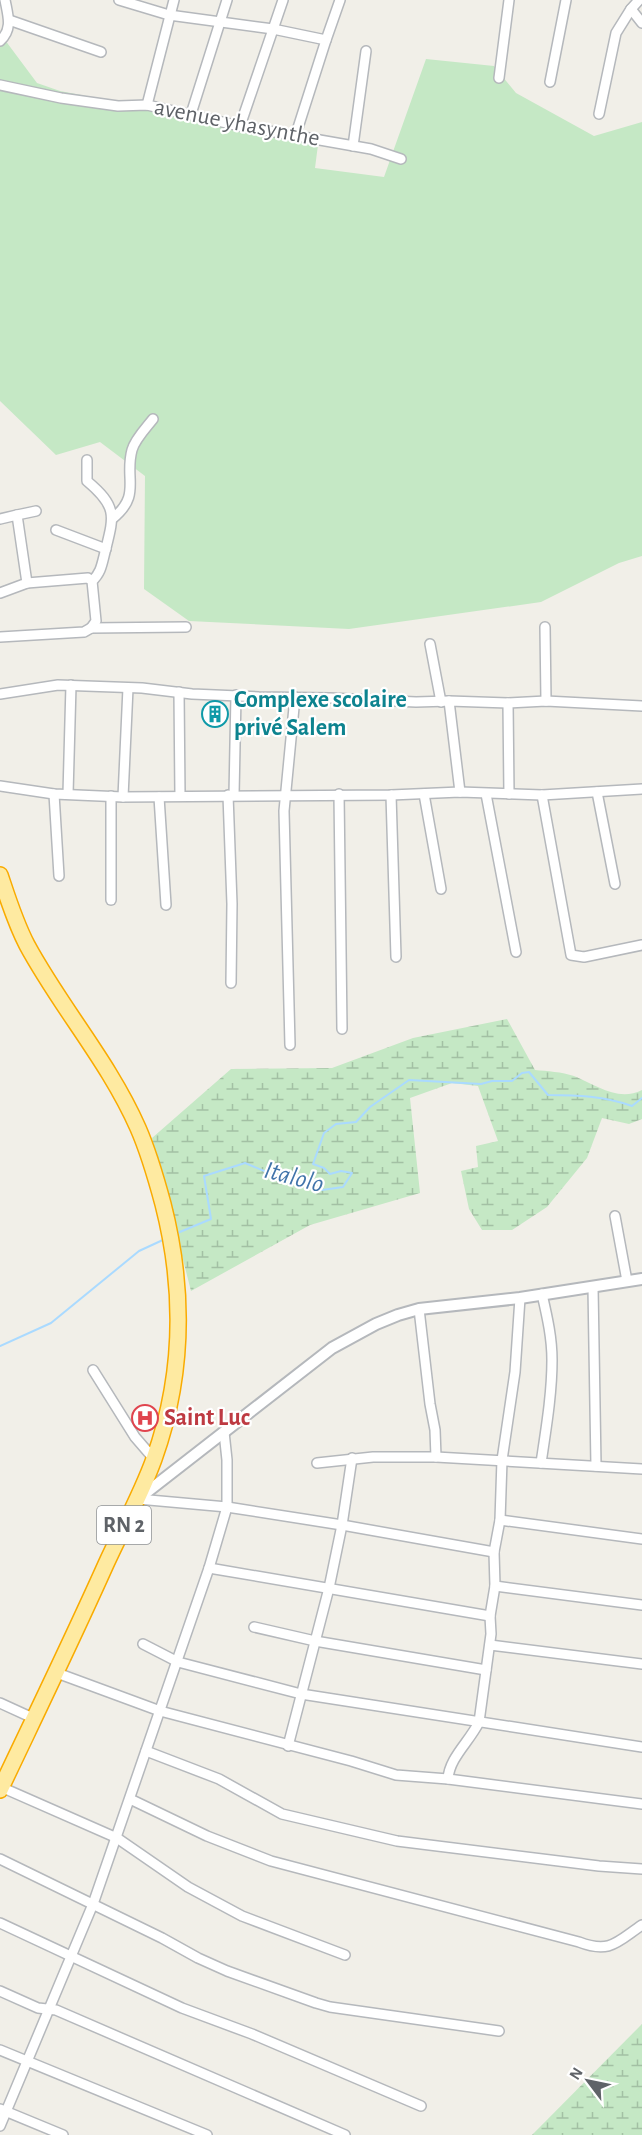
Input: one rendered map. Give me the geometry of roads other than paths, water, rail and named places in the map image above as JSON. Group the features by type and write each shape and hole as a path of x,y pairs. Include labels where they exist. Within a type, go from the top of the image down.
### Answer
{"highway":[{"name":"RN 2","path":"0,875 12,913 26,943 126,1102 149,1157 170,1227 179,1319 177,1364 172,1394 154,1459 138,1499 1,1788"}],"street":[{"path":"0,41 8,32 9,20 5,0"},
{"path":"119,0 169,15 273,28 326,40"},
{"path":"147,105 174,0"},
{"path":"192,114 227,0"},
{"path":"240,126 283,0"},
{"path":"295,137 340,0"},
{"path":"499,78 509,0"},
{"path":"550,82 566,0"},
{"path":"636,3 642,23"},
{"path":"599,114 616,33 636,3"},
{"path":"9,20 101,52"},
{"path":"353,146 366,51"},
{"name":"avenue yhasynthe","path":"0,85 61,98 118,106 147,105 295,137 371,149 401,159"},
{"path":"112,519 125,509 131,488 130,458 133,446 153,419"},
{"path":"87,460 87,481 104,495 112,513 112,527 100,574 92,581"},
{"path":"0,519 36,511"},
{"path":"17,515 27,583"},
{"path":"56,530 106,549"},
{"path":"0,593 27,583 83,577 92,581"},
{"path":"0,637 84,632 91,628 96,621 92,581"},
{"path":"91,628 186,627"},
{"path":"545,627 546,701"},
{"path":"430,644 445,701 460,792"},
{"path":"0,694 71,685 236,695 508,704 546,701 642,706"},
{"path":"68,794 71,685"},
{"path":"123,797 128,688"},
{"path":"179,692 180,796"},
{"path":"231,983 231,795 236,695"},
{"path":"290,1045 284,795 295,697"},
{"path":"508,704 508,794"},
{"path":"0,786 54,794 123,797 391,795 460,792 542,795 642,789"},
{"path":"597,792 615,884"},
{"path":"54,794 59,876"},
{"path":"339,794 342,1029"},
{"path":"424,794 441,889"},
{"path":"486,794 516,952"},
{"path":"391,795 396,957"},
{"path":"542,795 571,956 584,957 642,945"},
{"path":"111,796 111,900"},
{"path":"159,797 166,905"},
{"path":"615,1216 627,1281"},
{"path":"138,1499 332,1348 376,1324 419,1309 520,1298 642,1279"},
{"path":"593,1287 596,1466"},
{"path":"541,1463 552,1379 550,1334 542,1294"},
{"path":"448,1779 448,1770 479,1722 490,1645 490,1616 495,1587 494,1552 500,1520 502,1461 515,1372 520,1298"},
{"path":"419,1309 435,1430 436,1457"},
{"path":"93,1370 135,1437 154,1459"},
{"path":"0,2126 3,2110 72,1957 93,1904 209,1568 226,1508 228,1470 224,1432"},
{"path":"317,1463 373,1456 436,1457 642,1469"},
{"path":"288,1746 329,1588 342,1525 352,1458"},
{"path":"138,1499 226,1508 342,1525 494,1552"},
{"path":"500,1520 642,1539"},
{"path":"209,1568 490,1616"},
{"path":"495,1587 642,1605"},
{"path":"254,1627 315,1641 486,1670"},
{"path":"143,1644 178,1662 301,1694 642,1747"},
{"path":"490,1645 642,1664"},
{"path":"57,1673 160,1711 396,1775 448,1779 642,1804"},
{"path":"0,1702 35,1719"},
{"path":"146,1751 219,1779 282,1814 397,1841 599,1866 642,1869"},
{"path":"1,1788 117,1838 188,1887 242,1916 345,1955"},
{"path":"130,1799 207,1836 271,1861 594,1948 608,1947 642,1925"},
{"path":"0,1859 215,1966 330,2007 499,2031"},
{"path":"0,1923 182,2008 252,2034 422,2106"},
{"path":"0,1991 38,2008 56,2010 345,2135"},
{"path":"0,2050 207,2135"},
{"path":"3,2110 63,2135"}],"waterway":[{"name":"Italolo","path":"175,1234 211,1219 204,1176 245,1163 283,1179 322,1190 343,1187 352,1173 341,1171 330,1174 324,1168 313,1164 324,1133 336,1124 356,1122 370,1107 409,1080 481,1084 492,1081 512,1081 522,1073 529,1072 548,1095 590,1097 632,1106 642,1098"},
{"name":"Italolo","path":"0,1346 51,1323 139,1251 165,1239"}],"place":[{"name":"Complexe scolaire privé Salem","path":"215,714"},
{"name":"Saint Luc","path":"145,1418"}]}
